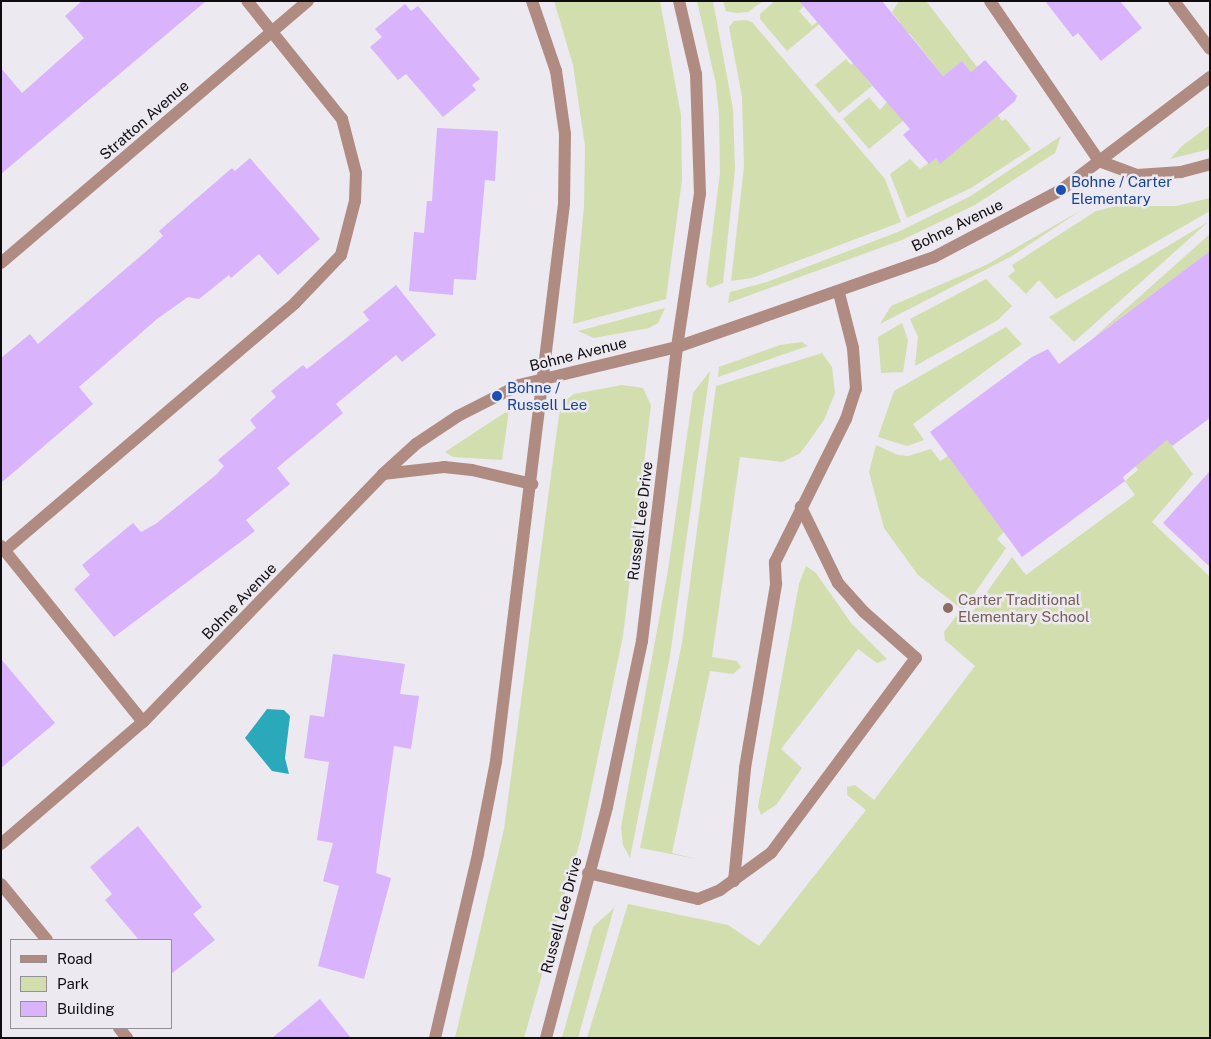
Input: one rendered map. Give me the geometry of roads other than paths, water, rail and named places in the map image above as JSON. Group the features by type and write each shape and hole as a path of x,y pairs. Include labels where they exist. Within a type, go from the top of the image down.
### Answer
{"street":[{"path":"143,722 3,548 295,303 341,255 355,202 356,173 352,145 342,119 247,1"},
{"name":"Stratton Avenue","path":"1,264 308,1"},
{"path":"435,1038 478,854 496,761 532,484 564,204 565,134 556,71 532,1"},
{"name":"Russell Lee Drive","path":"546,1038 607,807 642,641 677,348 700,194 701,137 696,74 679,1"},
{"path":"990,1 1099,161 1137,175 1181,172 1210,164"},
{"path":"1174,1 1210,49"},
{"name":"Bohne Avenue","path":"1,844 143,722 383,474 416,444 458,416 519,385 677,348 839,293 934,257 1060,190 1210,78"},
{"path":"734,881 745,768 776,584 775,562 846,419 856,389 853,348 839,293"},
{"path":"383,474 444,468 472,470 532,484"},
{"path":"588,874 698,899 734,881 771,853 916,658 864,612 838,583 801,507"},
{"path":"1,884 46,939"}],"water":[{"path":"267,709 284,710 290,716 285,758 289,774 272,771 245,738"}],"place":[{"name":"Bohne / Carter Elementary","path":"1061,190"},
{"name":"Bohne / Russell Lee","path":"497,396"},
{"name":"Carter Traditional Elementary School","path":"948,608"}]}
